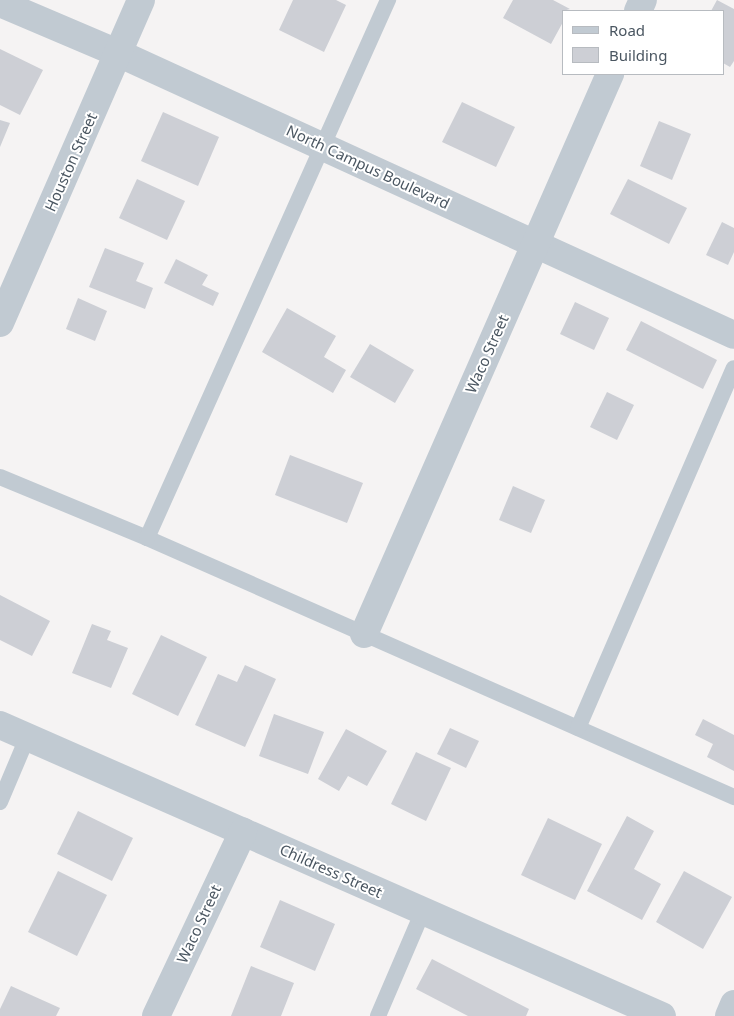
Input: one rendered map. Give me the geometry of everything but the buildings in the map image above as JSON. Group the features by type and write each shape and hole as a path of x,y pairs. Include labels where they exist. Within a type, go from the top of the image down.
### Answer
{"street":[{"name":"Houston Street","path":"0,323 141,0"},
{"name":"North Campus Boulevard","path":"0,2 118,53 734,335"},
{"name":"Waco Street","path":"364,634 610,75"},
{"name":"Childress Street","path":"0,726 423,911 616,1007 662,1016"},
{"name":"Waco Street","path":"156,1016 242,832"},
{"path":"730,1016 734,1004"}],"lane":[{"path":"147,538 324,147 388,0"},
{"path":"578,728 734,368"},
{"path":"0,477 147,538 734,797"},
{"path":"0,802 28,738"},
{"path":"378,1016 423,911"}]}
